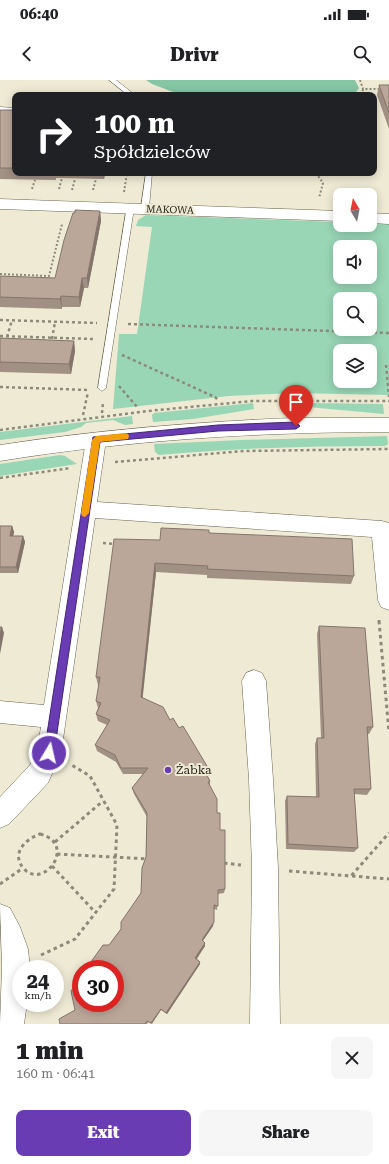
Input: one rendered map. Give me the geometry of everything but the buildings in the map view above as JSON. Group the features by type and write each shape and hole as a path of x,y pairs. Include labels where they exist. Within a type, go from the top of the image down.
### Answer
{"street":[{"name":"MAKOWA","path":"0,204 65,198 138,208 333,216"},
{"path":"377,218 389,219"},
{"path":"0,453 96,440 218,428 389,425"},
{"path":"0,815 39,774 49,753 96,440"},
{"path":"86,509 386,529 384,607"},
{"path":"254,681 261,779 265,868 265,1024"},
{"path":"0,712 55,717"},
{"path":"0,918 10,935 16,964 9,1024"}],"lane":[{"path":"112,80 128,92"},
{"path":"0,109 12,110"},
{"path":"99,389 138,208 148,176"}],"path":[{"path":"360,80 362,92"},
{"path":"363,89 382,89"},
{"path":"318,176 323,183 319,193 318,216"},
{"path":"62,178 65,198"},
{"path":"0,274 49,276 65,198 75,178"},
{"path":"92,195 96,179"},
{"path":"26,281 28,275"},
{"path":"0,320 389,333"},
{"path":"6,342 12,320"},
{"path":"51,344 55,322"},
{"path":"0,336 110,340"},
{"path":"121,354 215,397 218,400"},
{"path":"386,365 389,398"},
{"path":"0,387 89,390 99,389"},
{"path":"84,415 89,390"},
{"path":"129,397 138,408"},
{"path":"0,478 143,458 244,451 389,449"},
{"path":"96,543 124,544"},
{"path":"384,607 389,732"},
{"path":"33,959 75,939 114,889 117,825 90,776 65,762"},
{"path":"55,842 104,800"},
{"path":"352,876 389,833"},
{"path":"40,834 51,838 55,842 58,854 52,866 40,874 27,872 23,868 19,855 24,842 28,838 40,834"},
{"path":"58,854 152,859"},
{"path":"52,866 95,912"},
{"path":"0,884 23,868"},
{"path":"280,870 389,879"}],"green space":[{"path":"146,80 355,80 359,88 356,92 173,92 152,84"},
{"path":"146,215 333,222 333,232 377,232 377,224 389,224 389,395 294,393 229,396 113,409 119,334 137,334 152,227 136,226 138,220"},
{"path":"253,403 254,409 193,419 153,422 152,415 154,413"},
{"path":"309,403 383,404 384,414 308,407"},
{"path":"132,416 133,424 125,425 113,420 86,423 81,427 65,432 0,440 0,432"},
{"path":"387,436 388,444 385,446 272,448 159,455 155,452 154,444 241,440"},
{"path":"60,455 65,456 77,464 0,476 0,464"}],"slow traffic":[{"path":"85,513 96,440 125,436"}],"place":[{"name":"Żabka","path":"168,770"}],"route":[{"path":"49,753 96,440 218,428 296,426"}]}
